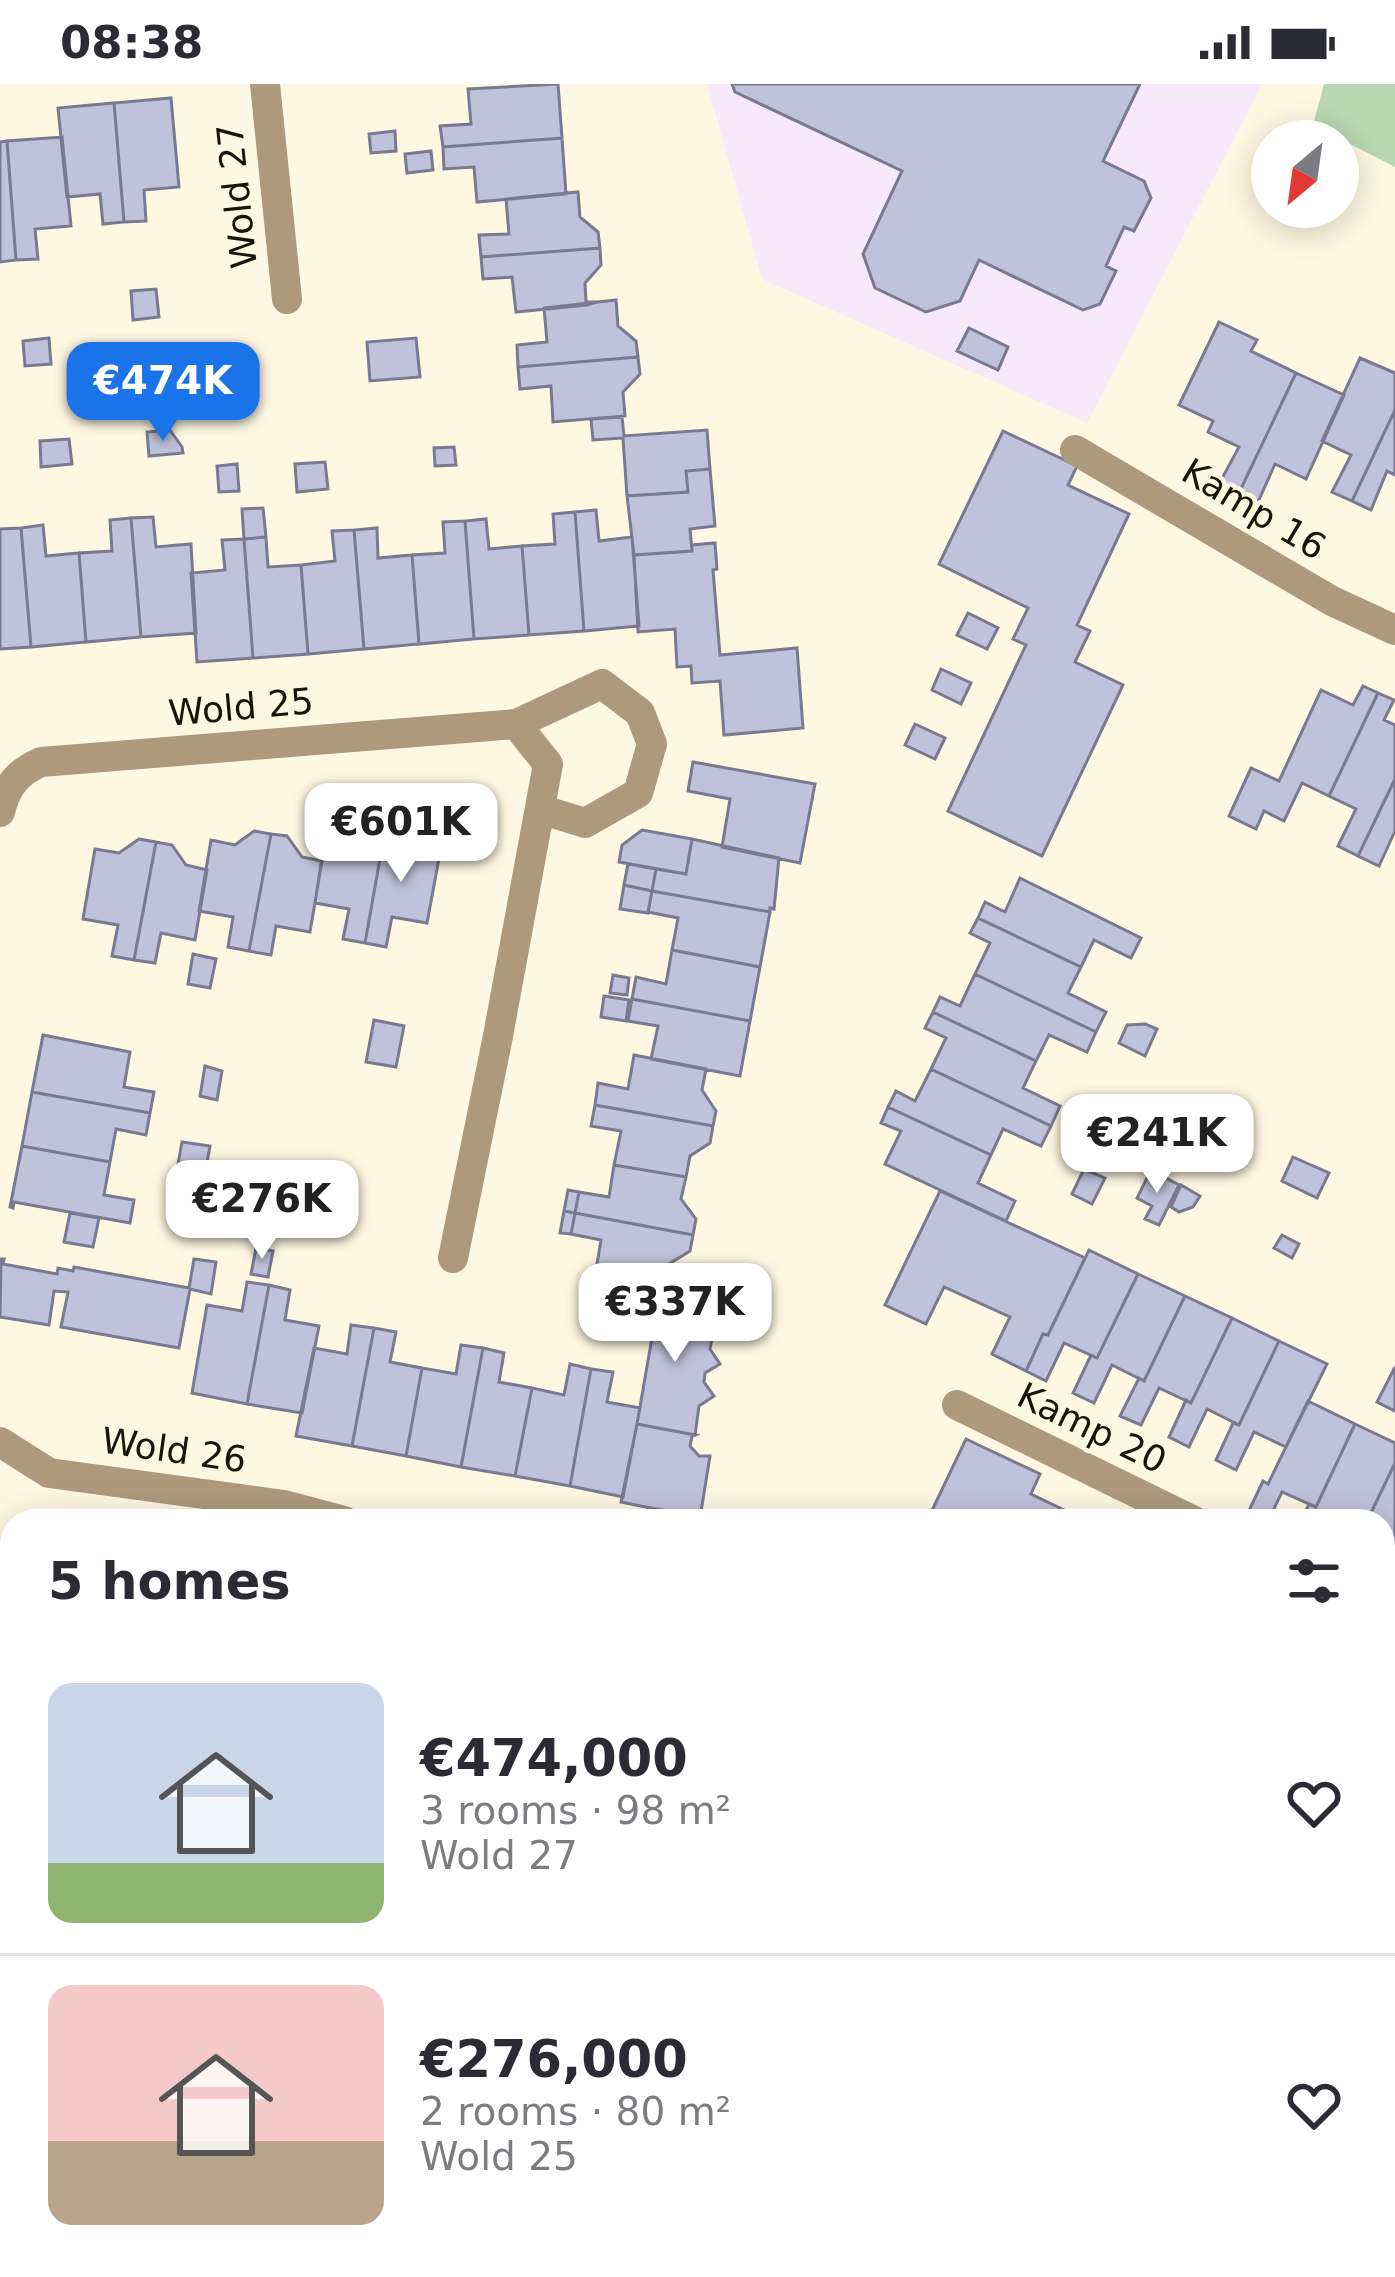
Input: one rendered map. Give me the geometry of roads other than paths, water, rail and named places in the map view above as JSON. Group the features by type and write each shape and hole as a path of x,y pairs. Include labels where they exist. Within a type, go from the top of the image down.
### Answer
{"street":[{"name":"Wold 27","path":"265,84 287,299"},
{"name":"Kamp 16","path":"1075,450 1331,601 1395,630"},
{"name":"Wold 25","path":"0,812 20,771 41,762 516,724 602,684 640,713 652,744 638,794 585,823 540,809"},
{"path":"453,1258 548,764 516,724"},
{"name":"Kamp 20","path":"957,1405 1169,1509"},
{"name":"Wold 26","path":"0,1442 49,1473 302,1509"}]}
